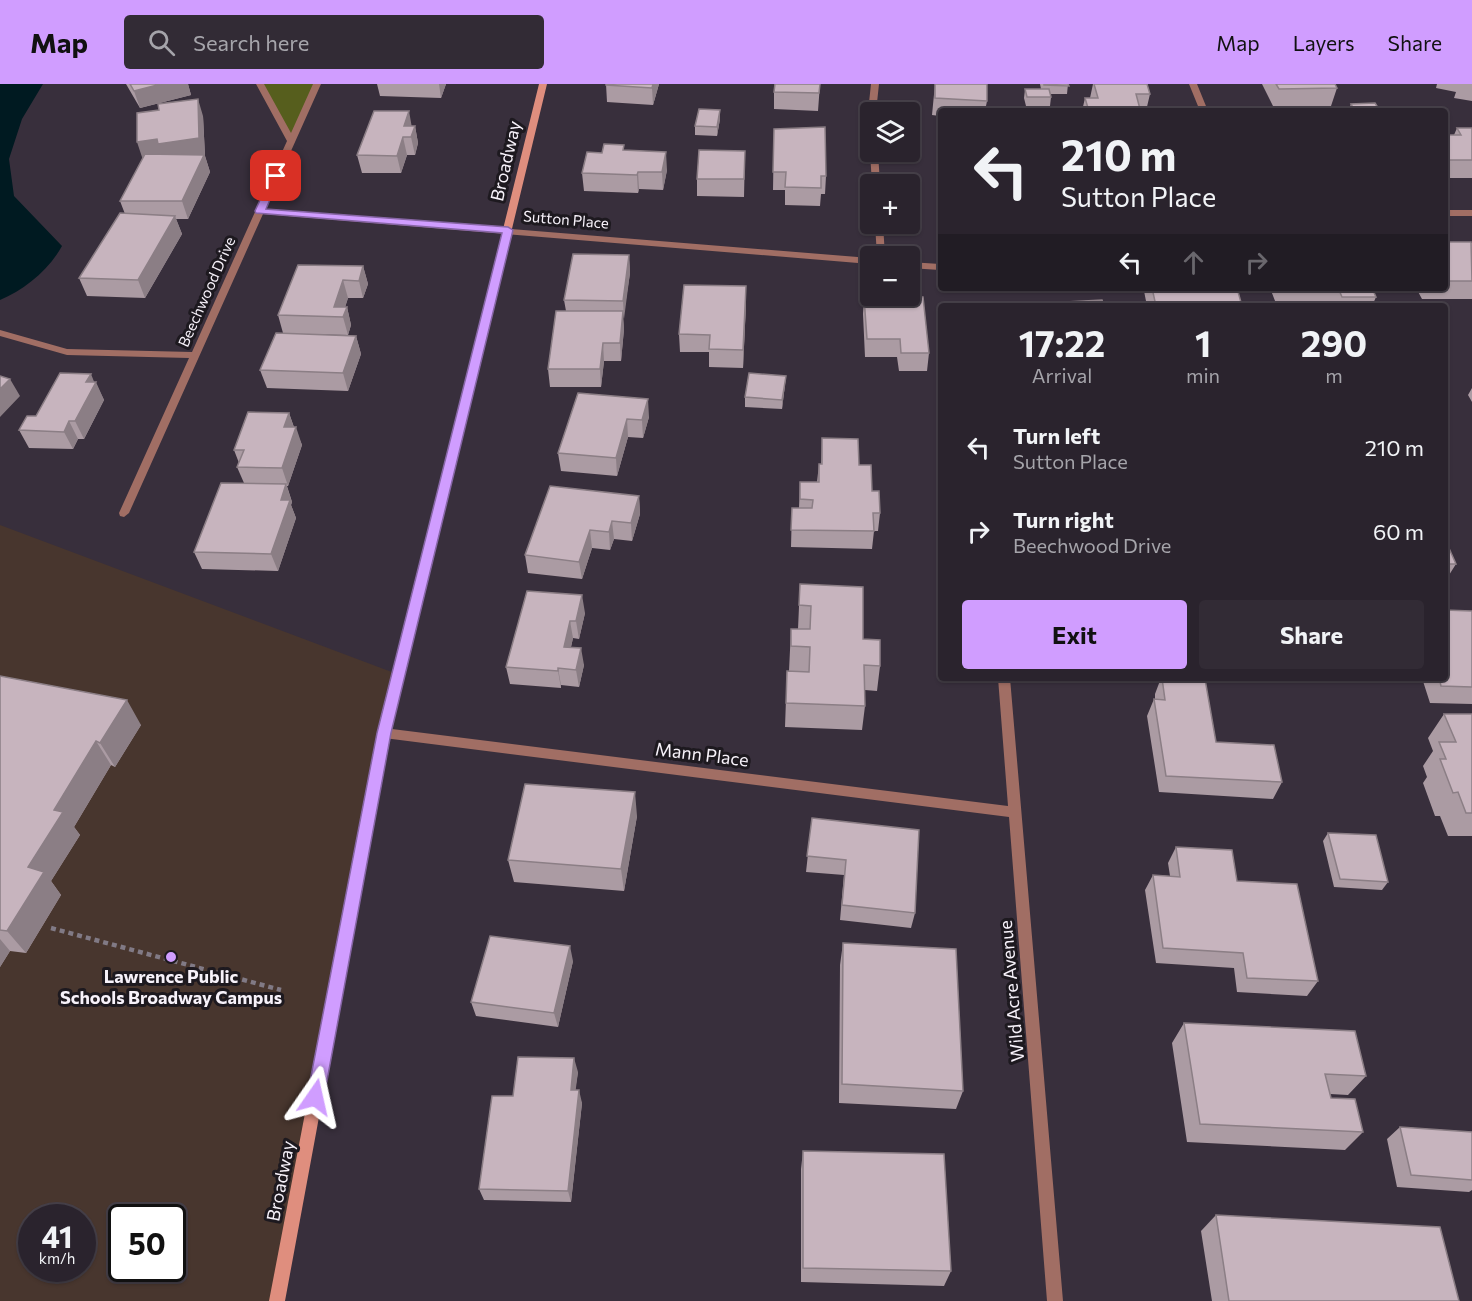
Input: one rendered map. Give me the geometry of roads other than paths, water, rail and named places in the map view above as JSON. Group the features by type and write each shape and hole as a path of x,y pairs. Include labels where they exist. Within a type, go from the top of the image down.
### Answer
{"main road":[{"name":"Broadway","path":"277,1301 384,733 543,84"}],"street":[{"path":"260,84 291,140"},
{"name":"Beechwood Drive","path":"124,513 317,84"},
{"path":"873,102 875,84"},
{"path":"1193,84 1203,108"},
{"name":"Sutton Place","path":"260,211 860,260"},
{"path":"1448,213 1472,213"},
{"path":"920,266 938,267"},
{"path":"0,333 68,352 195,355"},
{"name":"Wild Acre Avenue","path":"1004,681 1055,1301"},
{"name":"Mann Place","path":"384,733 1015,812"}],"water":[{"path":"0,84 43,84 22,119 9,159 14,196 62,246 57,255 35,278 18,291 0,300"}],"place":[{"name":"Lawrence Public Schools Broadway Campus","path":"171,957"}]}
